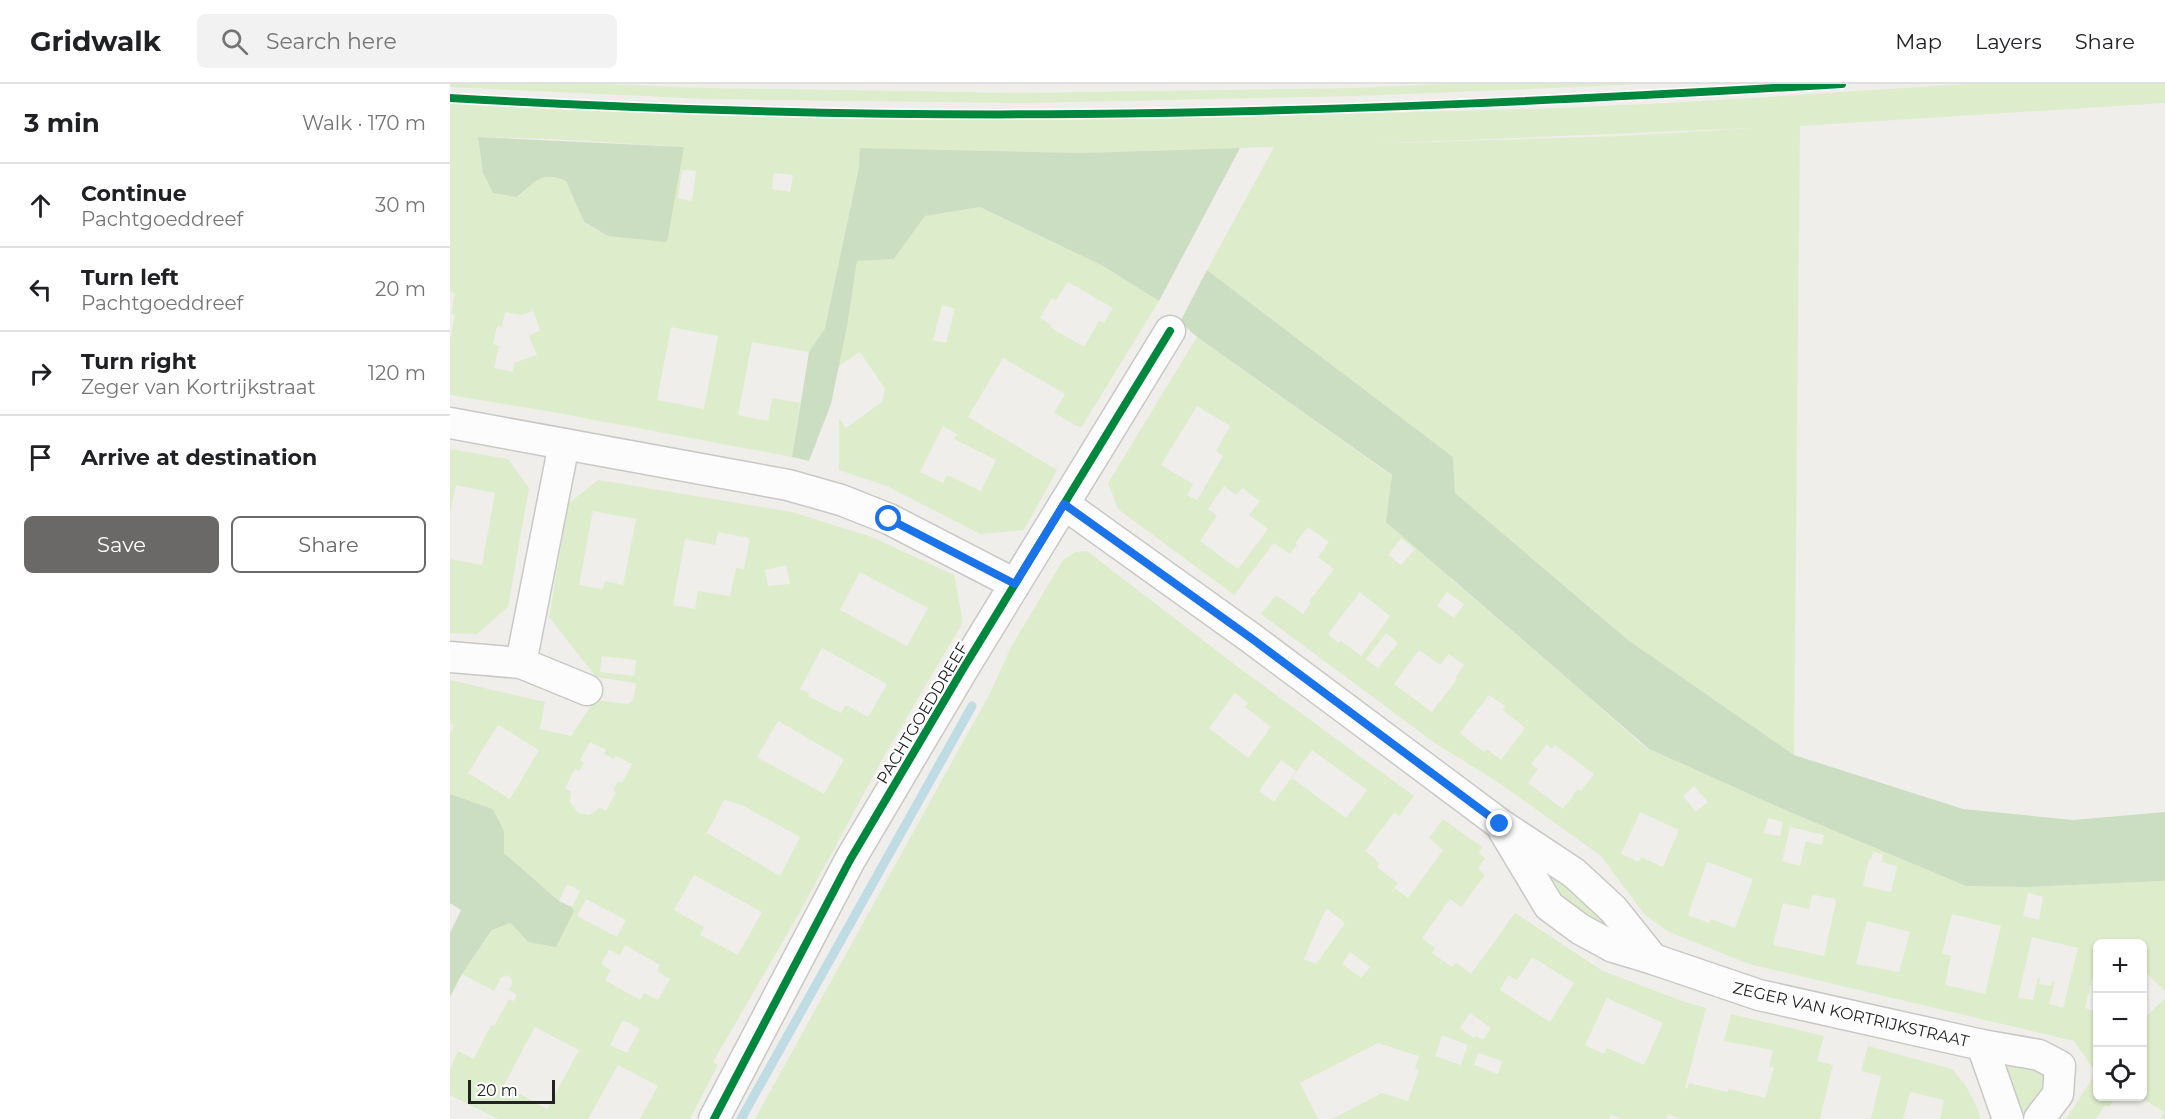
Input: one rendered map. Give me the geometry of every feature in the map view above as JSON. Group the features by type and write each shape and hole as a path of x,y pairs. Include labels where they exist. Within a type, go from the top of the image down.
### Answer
{"street":[{"name":"PACHTGOEDDREEF","path":"714,1119 850,860 1170,331"},
{"path":"450,423 788,485 841,500 889,519 1015,584"},
{"path":"521,663 564,444"},
{"name":"ZEGER VAN KORTRIJKSTRAAT","path":"1064,504 1241,631 1500,824 1574,873 1613,909 1653,959"},
{"path":"450,657 521,663 587,690"},
{"name":"ZEGER VAN KORTRIJKSTRAAT","path":"1500,824 1549,906 1580,929 1613,947 1759,995 1982,1045 2039,1055 2060,1066 2058,1094 2039,1119"},
{"name":"ZEGER VAN KORTRIJKSTRAAT","path":"1982,1045 2008,1119"}],"green space":[{"path":"450,84 606,84 707,88 1022,93 1356,88 1446,84 1644,84 1357,96 1023,103 707,99 450,87"},
{"path":"1966,84 2165,84 2165,103 1800,126 1794,755 1628,640 1455,493 1453,457 1207,270 1274,147 1080,153 861,148 825,328 809,352 752,342 738,415 768,421 772,398 800,403 792,457 450,395 450,339 455,316 451,314 455,293 450,292 450,104 813,117 1055,118 1572,108","holes":["1753,128 1622,136 1370,144","478,137 684,147 608,236 584,223 566,181 544,177 518,197 493,193 483,173","682,170 696,171 692,201 678,198","774,173 793,175 790,192 772,189","533,311 540,330 529,336 537,355 514,363 513,372 494,368 499,346 493,344 497,326 502,327 505,312 522,315","671,327 718,336 704,409 657,400"]},
{"path":"478,137 684,147 667,242 608,236 584,222 566,181 557,178 540,179 517,197 493,193 483,173"},
{"path":"860,148 1080,153 1240,148 1159,301 1103,266 980,207 925,216 894,259 857,261 848,321 831,404 809,461 792,457 809,352 825,328 859,167"},
{"path":"980,207 1103,266 1159,301 1081,428 1054,413 1065,394 1003,358 968,417 1057,470 1024,530 980,534 887,486 839,470 839,418 846,428 882,402 885,389 860,352 837,367 848,321 857,261 894,259 925,216","holes":["1068,282 1113,308 1104,323 1099,321 1084,347 1050,327 1051,325 1040,318 1052,298 1056,300","942,305 955,309 946,343 933,340","943,426 957,434 954,439 996,460 981,491 947,475 943,483 920,472"]},
{"path":"1207,270 1453,457 1455,493 1628,640 1794,755 1963,809 2073,820 2165,812 2165,881 2027,887 1966,886 1792,813 1649,749 1386,522 1392,475 1197,337 1180,322"},
{"path":"1197,337 1392,476 1451,579 1648,750 1966,886 2027,887 2165,881 2165,991 2147,974 2147,939 2093,939 2093,975 2085,1008 2093,1011 2093,1069 2074,1041 1749,964 1667,931 1644,914 1601,856 1502,785 1432,741 1261,614 1276,595 1303,614 1311,603 1309,601 1334,569 1318,557 1329,542 1308,527 1295,543 1297,545 1290,554 1274,543 1234,595 1118,509 1108,483","holes":["1197,406 1230,426 1216,451 1223,456 1197,500 1187,495 1193,484 1161,465","1224,486 1236,495 1242,488 1260,501 1249,515 1268,529 1238,569 1200,541 1217,516 1208,509","1401,538 1415,549 1401,565 1388,555","1360,592 1390,616 1361,656 1341,641 1338,643 1328,634","1447,592 1464,604 1454,618 1437,606","1386,633 1398,643 1378,668 1366,659","1419,650 1440,665 1449,654 1464,665 1457,679 1432,712 1394,684","1489,695 1505,706 1503,710 1525,728 1501,760 1487,749 1484,752 1460,733","1547,744 1552,749 1555,745 1594,774 1581,791 1578,789 1563,809 1528,783 1538,769 1531,764","1694,786 1708,802 1696,812 1683,796","1640,812 1679,830 1663,867 1641,857 1639,862 1621,854","1768,818 1783,822 1780,836 1764,833","1790,827 1824,835 1822,845 1806,841 1800,866 1782,861","1873,852 1883,854 1881,862 1897,866 1891,892 1863,886 1869,859 1871,860","1707,862 1753,879 1735,928 1711,919 1709,923 1688,915","2028,893 2043,897 2039,920 2023,916","1812,896 1835,899 1824,956 1773,945 1783,903 1809,909","1952,914 2001,926 1985,994 1945,985 1951,956 1942,953","1867,921 1910,932 1899,972 1856,964","2032,937 2078,948 2063,1008 2049,1004 2055,982 2052,981 2051,986 2039,984 2040,978 2038,978 2033,1000 2018,998"]},
{"path":"450,449 508,459 529,488 508,607 477,634 450,633 450,559 482,565 495,493 456,485 450,514"},
{"path":"598,480 792,512 872,537 954,575 963,622 883,758 800,912 713,1062 718,1065 690,1119 640,1119 658,1086 618,1065 588,1119 498,1119 450,1095 450,1069 458,1051 474,1059 491,1025 494,1026 509,999 514,1001 517,995 509,990 512,984 511,978 507,975 501,978 494,991 462,974 493,930 511,923 528,942 574,911 572,907 580,891 567,884 559,901 504,853 504,831 493,809 450,794 450,733 454,726 450,723 450,680 545,702 540,729 571,736 595,700 627,704 633,701 636,683 596,677 549,617 568,504","holes":["593,511 636,519 623,585 605,581 603,589 579,585","718,532 750,538 744,569 736,568 730,596 698,591 695,609 673,605 685,539 715,545","786,565 790,584 768,586 765,570","860,572 928,608 907,646 840,610","822,648 887,684 868,717 846,705 841,713 808,696 809,693 800,689","602,656 636,660 634,676 600,672","778,721 844,759 824,794 757,757","498,725 539,750 510,799 468,773","590,742 606,750 604,754 614,759 616,756 632,764 622,783 618,781 613,790 616,792 606,811 600,807 590,815 578,813 570,802 571,792 565,788 575,769 579,771 584,763 580,760","724,800 742,805 800,837 780,876 707,833","694,875 762,912 738,955 700,935 704,927 674,910","586,899 626,920 617,937 577,916","625,945 660,965 657,971 670,979 658,1000 644,993 640,1000 605,980 611,970 601,964 609,950 620,955","623,1020 640,1029 627,1053 610,1045","535,1027 579,1050 547,1109 504,1085"]},
{"path":"1087,551 1234,664 1414,796 1399,816 1394,813 1365,851 1380,863 1377,867 1398,883 1394,888 1408,898 1443,850 1429,838 1443,819 1482,847 1479,853 1485,858 1478,869 1485,875 1461,907 1450,899 1422,938 1435,948 1432,953 1452,967 1456,962 1471,974 1515,913 1603,971 1706,1008 1685,1088 1687,1089 1689,1083 1727,1092 1729,1089 1765,1098 1774,1068 1769,1066 1773,1050 1724,1041 1731,1014 1824,1036 1817,1061 1833,1065 1821,1119 1681,1119 1668,1114 1666,1119 1621,1119 1611,1115 1609,1119 1332,1119 1382,1093 1408,1101 1419,1070 1415,1068 1419,1056 1378,1043 1300,1083 1318,1119 755,1119 991,691 1011,647 1063,560 1075,552","holes":["1235,693 1248,703 1245,707 1271,727 1248,758 1209,728","1312,750 1367,790 1346,818 1292,778","1281,760 1296,771 1274,802 1259,791","1326,908 1345,923 1316,964 1304,959","1350,952 1370,967 1361,978 1342,964","1532,957 1574,983 1550,1022 1500,990 1508,975 1517,980","1607,998 1663,1023 1644,1065 1607,1048 1604,1054 1585,1045","1470,1013 1491,1028 1483,1040 1476,1036 1474,1038 1460,1028","1443,1034 1468,1045 1461,1065 1435,1056","1478,1053 1502,1061 1498,1074 1474,1065"]},
{"path":"450,794 493,809 504,831 504,853 559,901 572,907 574,911 556,947 528,942 511,923 492,930 462,974 450,997 450,933 461,910 450,903"},
{"path":"1552,875 1601,909 1616,934 1563,905 1549,877"},
{"path":"2165,998 2165,1119 2160,1119 2164,1112 2146,1101 2147,1016"},
{"path":"1868,1046 1952,1069 1966,1086 1979,1112 1980,1119 1940,1119 1944,1100 1910,1092 1903,1119 1871,1119 1881,1076 1861,1071"},
{"path":"2004,1058 2043,1068 2050,1084 2026,1114 2019,1107 2002,1069"},
{"path":"2093,1078 2093,1101 2113,1101 2109,1107 2105,1105 2096,1119 2066,1119"}],"waterway":[{"path":"741,1119 972,706"}],"cycle path":[{"path":"450,98 765,111 1080,114 1270,111 1461,104 1842,84"},
{"path":"714,1119 850,860 963,669 1170,331"}],"route":[{"path":"889,519 1015,584 1064,504 1251,638 1500,824"}]}
